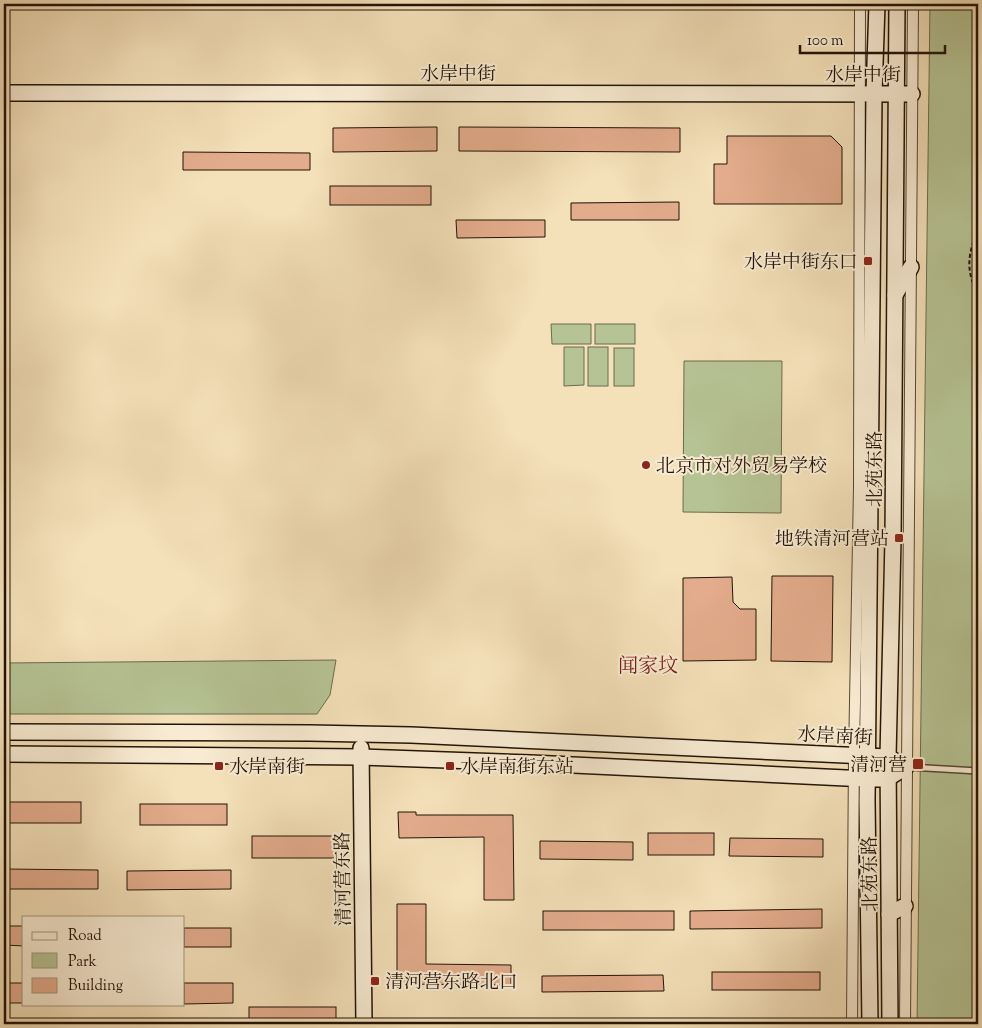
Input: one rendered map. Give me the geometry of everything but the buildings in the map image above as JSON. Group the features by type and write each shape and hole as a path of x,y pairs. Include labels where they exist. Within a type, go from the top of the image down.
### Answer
{"street":[{"path":"860,4 856,609 861,756"},
{"name":"北苑东路","path":"870,1024 860,778 869,595 874,94 877,4"},
{"name":"北苑东路","path":"890,1024 888,757 893,539 897,4"},
{"path":"905,1024 913,4"},
{"name":"水岸中街","path":"4,93 912,94"},
{"path":"895,296 911,267"},
{"path":"856,609 869,595"},
{"name":"水岸南街","path":"4,732 361,734 888,757 906,767"},
{"name":"清河营东路","path":"361,734 364,1024"},
{"path":"4,754 361,757 888,779 906,767"},
{"path":"852,1024 860,778"},
{"path":"889,914 905,906"}],"lane":[{"path":"906,767 978,771"}],"path":[{"path":"978,229 969,260 971,280 978,294"}],"green space":[{"path":"930,4 978,4 978,1024 917,1024"},
{"path":"551,324 591,324 591,344 552,344"},
{"path":"595,324 635,324 635,344 595,344"},
{"path":"564,347 584,347 584,385 564,386"},
{"path":"588,347 608,347 608,386 588,386"},
{"path":"614,348 634,348 634,386 614,386"},
{"path":"684,361 782,361 781,513 683,512"},
{"path":"336,660 330,695 317,714 4,714 4,663"}],"place":[{"name":"水岸中街东口","path":"868,261"},
{"name":"北京市对外贸易学校","path":"646,465"},
{"name":"地铁清河营站","path":"899,538"},
{"name":"清河营","path":"918,764"},
{"name":"水岸南街","path":"219,766"},
{"name":"水岸南街东站","path":"450,766"},
{"name":"清河营东路北口","path":"375,981"}],"district":[{"name":"闻家坟","path":"648,665"}]}
